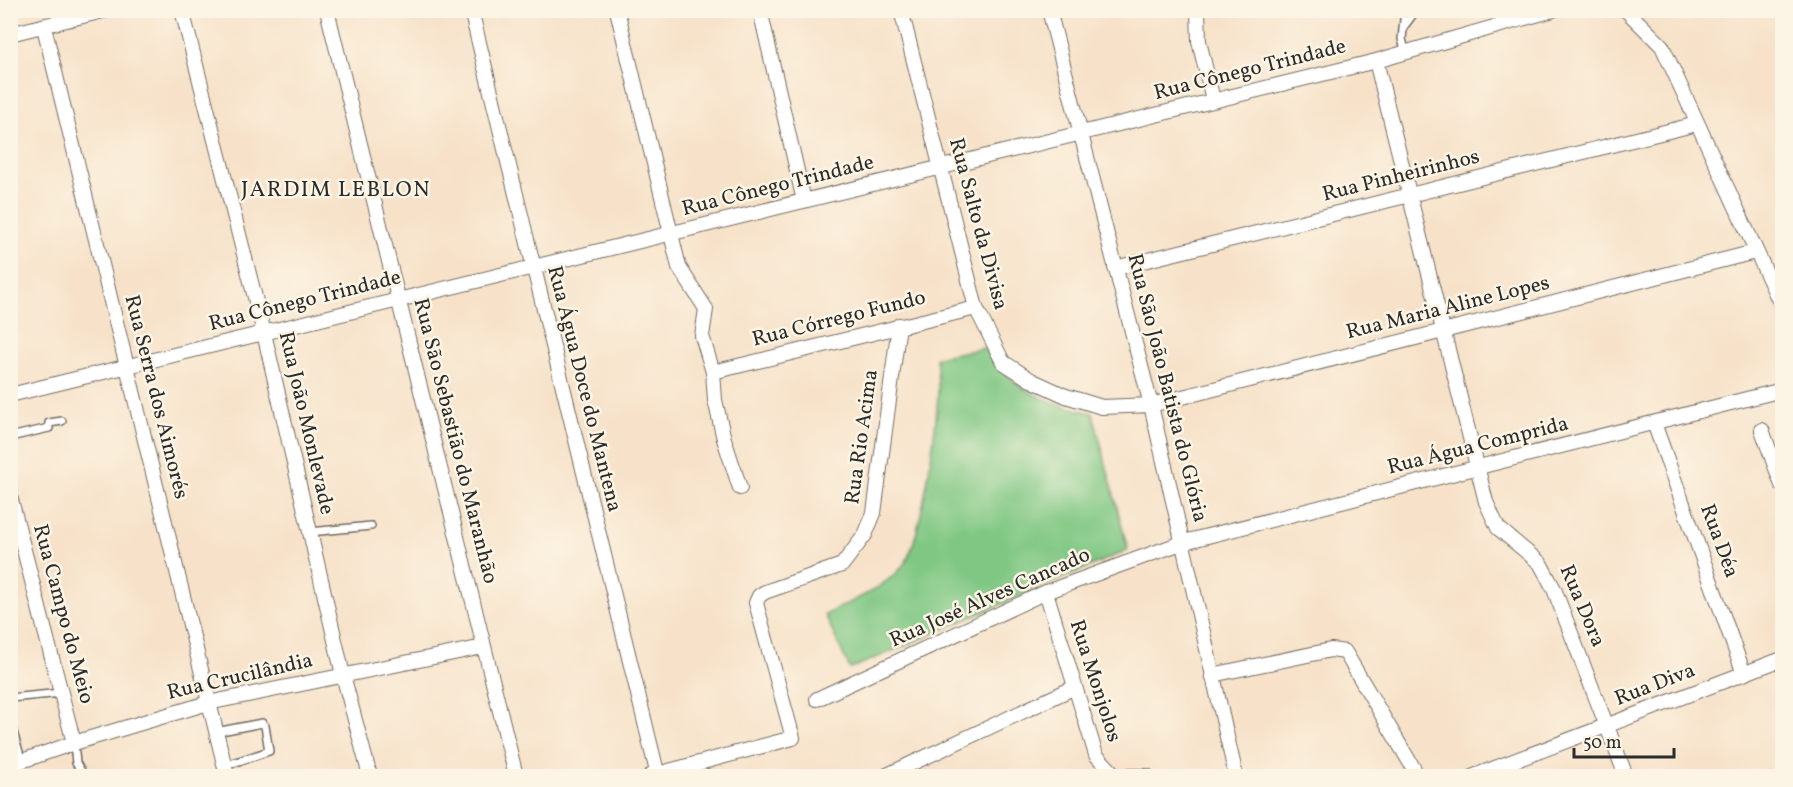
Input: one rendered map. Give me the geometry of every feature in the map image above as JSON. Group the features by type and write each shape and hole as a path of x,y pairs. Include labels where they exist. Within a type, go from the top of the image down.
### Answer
{"street":[{"path":"10,34 107,10"},
{"name":"Rua João Monlevade","path":"182,10 264,333 343,675 370,777"},
{"name":"Rua São Sebastião do Maranhão","path":"327,10 516,777"},
{"name":"Rua Água Doce do Mantena","path":"471,10 655,776"},
{"path":"617,10 680,267 706,309 702,336 713,372 715,400 724,439 740,488"},
{"path":"760,10 804,201"},
{"name":"Rua Salto da Divisa","path":"901,10 976,308 1003,363 1031,380 1066,396 1102,406 1150,405"},
{"name":"Rua São João Batista do Glória","path":"1049,10 1184,542 1236,777"},
{"path":"1198,10 1199,41 1213,100"},
{"name":"Rua Cônego Trindade","path":"10,395 1376,61 1553,10"},
{"path":"1626,10 1662,46 1782,307"},
{"name":"Rua Serra dos Aimorés","path":"44,27 226,771"},
{"name":"Rua Dora","path":"1376,61 1486,502 1498,528 1540,563 1554,589 1609,726 1626,777"},
{"name":"Rua Pinheirinhos","path":"1115,268 1697,124"},
{"name":"Rua Maria Aline Lopes","path":"1150,405 1755,252"},
{"name":"Rua Córrego Fundo","path":"713,372 898,325 976,308"},
{"name":"Rua Rio Acima","path":"655,776 794,738 756,603 759,596 842,565 865,535 874,513 898,325"},
{"name":"Rua Água Comprida","path":"1184,542 1782,390"},
{"name":"Rua Déa","path":"1654,423 1744,674"},
{"path":"1762,430 1782,485"},
{"name":"Rua Campo do Meio","path":"10,496 74,743"},
{"name":"Rua José Alves Cancado","path":"817,699 1046,592 1184,542"},
{"name":"Rua Monjolos","path":"1046,592 1073,688 1096,755 1116,777"},
{"name":"Rua Crucilândia","path":"16,764 74,743 208,703 483,647"},
{"path":"1212,675 1331,650 1345,652 1418,777"},
{"name":"Rua Diva","path":"1474,777 1782,659"},
{"path":"885,777 1073,688"},
{"path":"1128,777 1147,777"}],"lane":[{"path":"1405,10 1402,39 1406,53"},
{"path":"1404,27 1416,10"},
{"path":"10,437 49,428 49,423 62,421"},
{"path":"310,532 371,526"},
{"path":"10,698 62,693"},
{"path":"10,722 16,764"},
{"path":"216,732 262,723 265,726 269,751 226,771"},
{"path":"74,743 76,763 84,777"}],"green space":[{"path":"984,348 1006,374 1031,392 1060,405 1093,413 1128,550 850,669 825,615 886,582 902,567 916,535 932,454 938,385 936,357"}],"district":[{"name":"JARDIM LEBLON","path":"336,190"}]}
